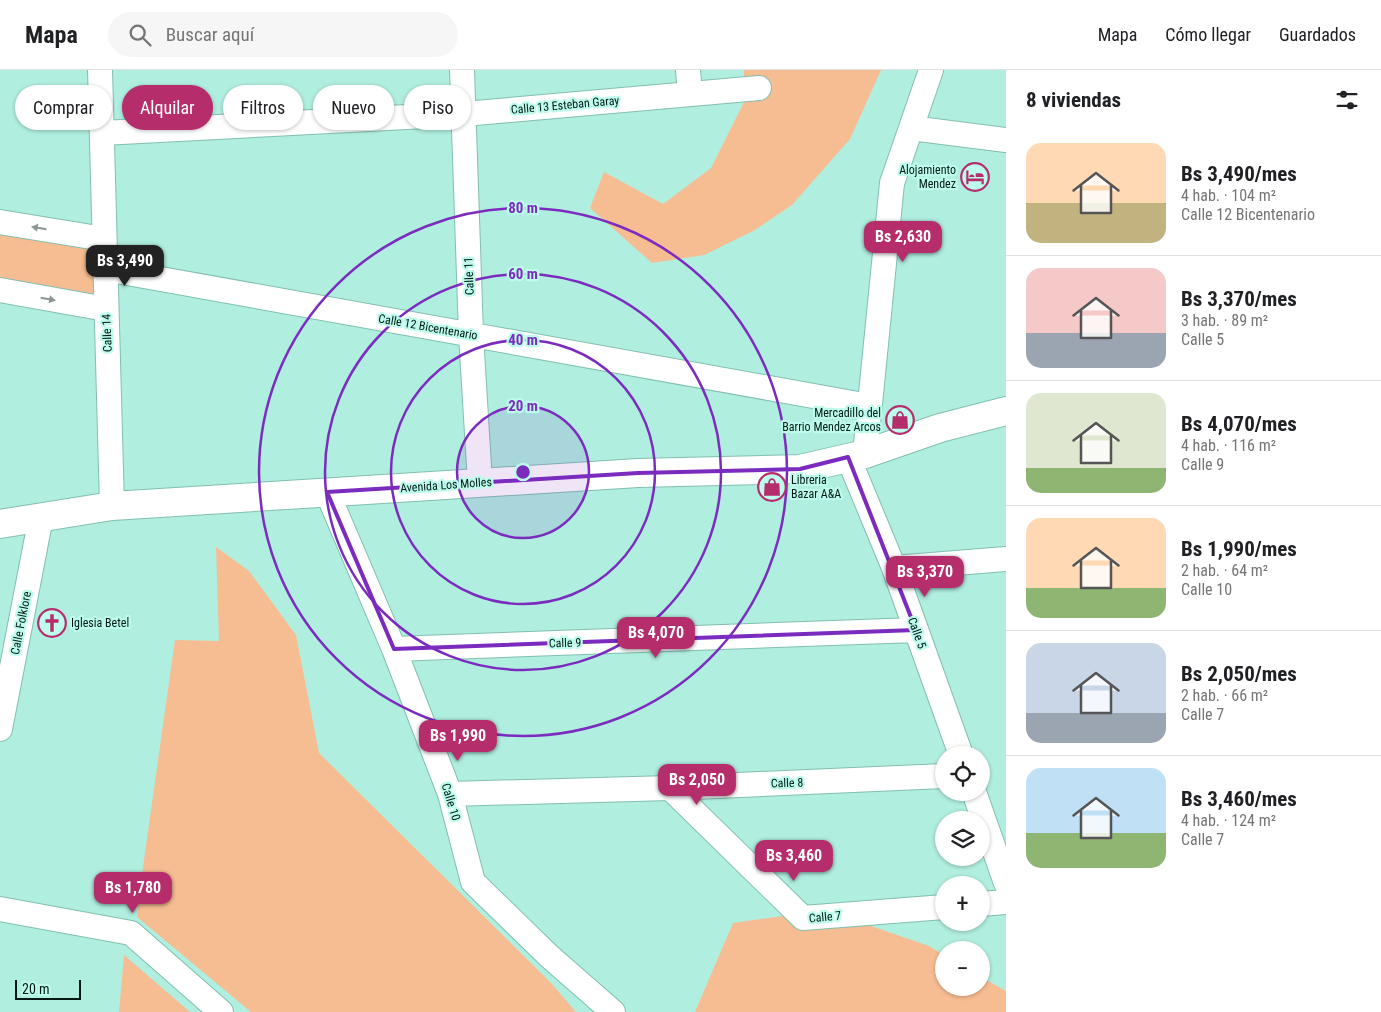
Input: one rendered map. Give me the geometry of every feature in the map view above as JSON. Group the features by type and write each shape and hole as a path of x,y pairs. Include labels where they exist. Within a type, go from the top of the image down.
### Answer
{"street":[{"name":"Calle 14","path":"100,70 112,506"},
{"name":"Calle 11","path":"462,70 463,85"},
{"path":"688,70 690,94"},
{"path":"856,456 869,406 892,183 931,70"},
{"name":"Calle 13 Esteban Garay","path":"471,113 759,88"},
{"name":"Calle 13 Esteban Garay","path":"102,133 404,117"},
{"path":"911,128 1006,140"},
{"name":"Calle 11","path":"465,130 472,335 480,483"},
{"path":"0,222 104,239"},
{"name":"Calle 12 Bicentenario","path":"105,269 869,406"},
{"path":"0,290 106,309"},
{"name":"Avenida Los Molles","path":"0,524 112,506 638,473 800,469 856,456 940,428 1006,411"},
{"name":"Calle 5","path":"856,456 958,746"},
{"name":"Calle 10","path":"327,492 394,649 450,794 473,882 549,956 612,1012"},
{"name":"Calle Folklore","path":"0,730 41,517"},
{"path":"894,568 1006,559"},
{"name":"Calle 9","path":"394,649 916,630"},
{"name":"Calle 8","path":"450,794 670,788 935,776"},
{"name":"Calle 7","path":"670,788 803,918 935,908"},
{"path":"977,801 1006,883"},
{"path":"990,903 1006,902"},
{"path":"0,909 131,933 221,1012"}],"highlighted area":[{"path":"848,457 916,630 394,649 327,492 638,473 800,469"}],"shaded area":[{"path":"744,70 881,70 850,139 792,205 755,230 704,255 652,263 590,208 604,172 663,204 711,168 744,102"},
{"path":"0,228 97,244 100,302 0,284"},
{"path":"216,547 249,571 296,635 319,753 551,983 576,1012 251,1012 137,917 175,640 219,641"},
{"path":"825,910 935,950 935,996 990,996 990,982 1006,991 1006,1012 695,1012 733,923"},
{"path":"124,955 190,1012 119,1012"}],"place":[{"name":"Alojamiento Mendez","path":"975,177"},
{"name":"Mercadillo del Barrio Mendez Arcos","path":"900,420"},
{"name":"Libreria Bazar A&A","path":"772,487"},
{"name":"Iglesia Betel","path":"52,623"}]}
